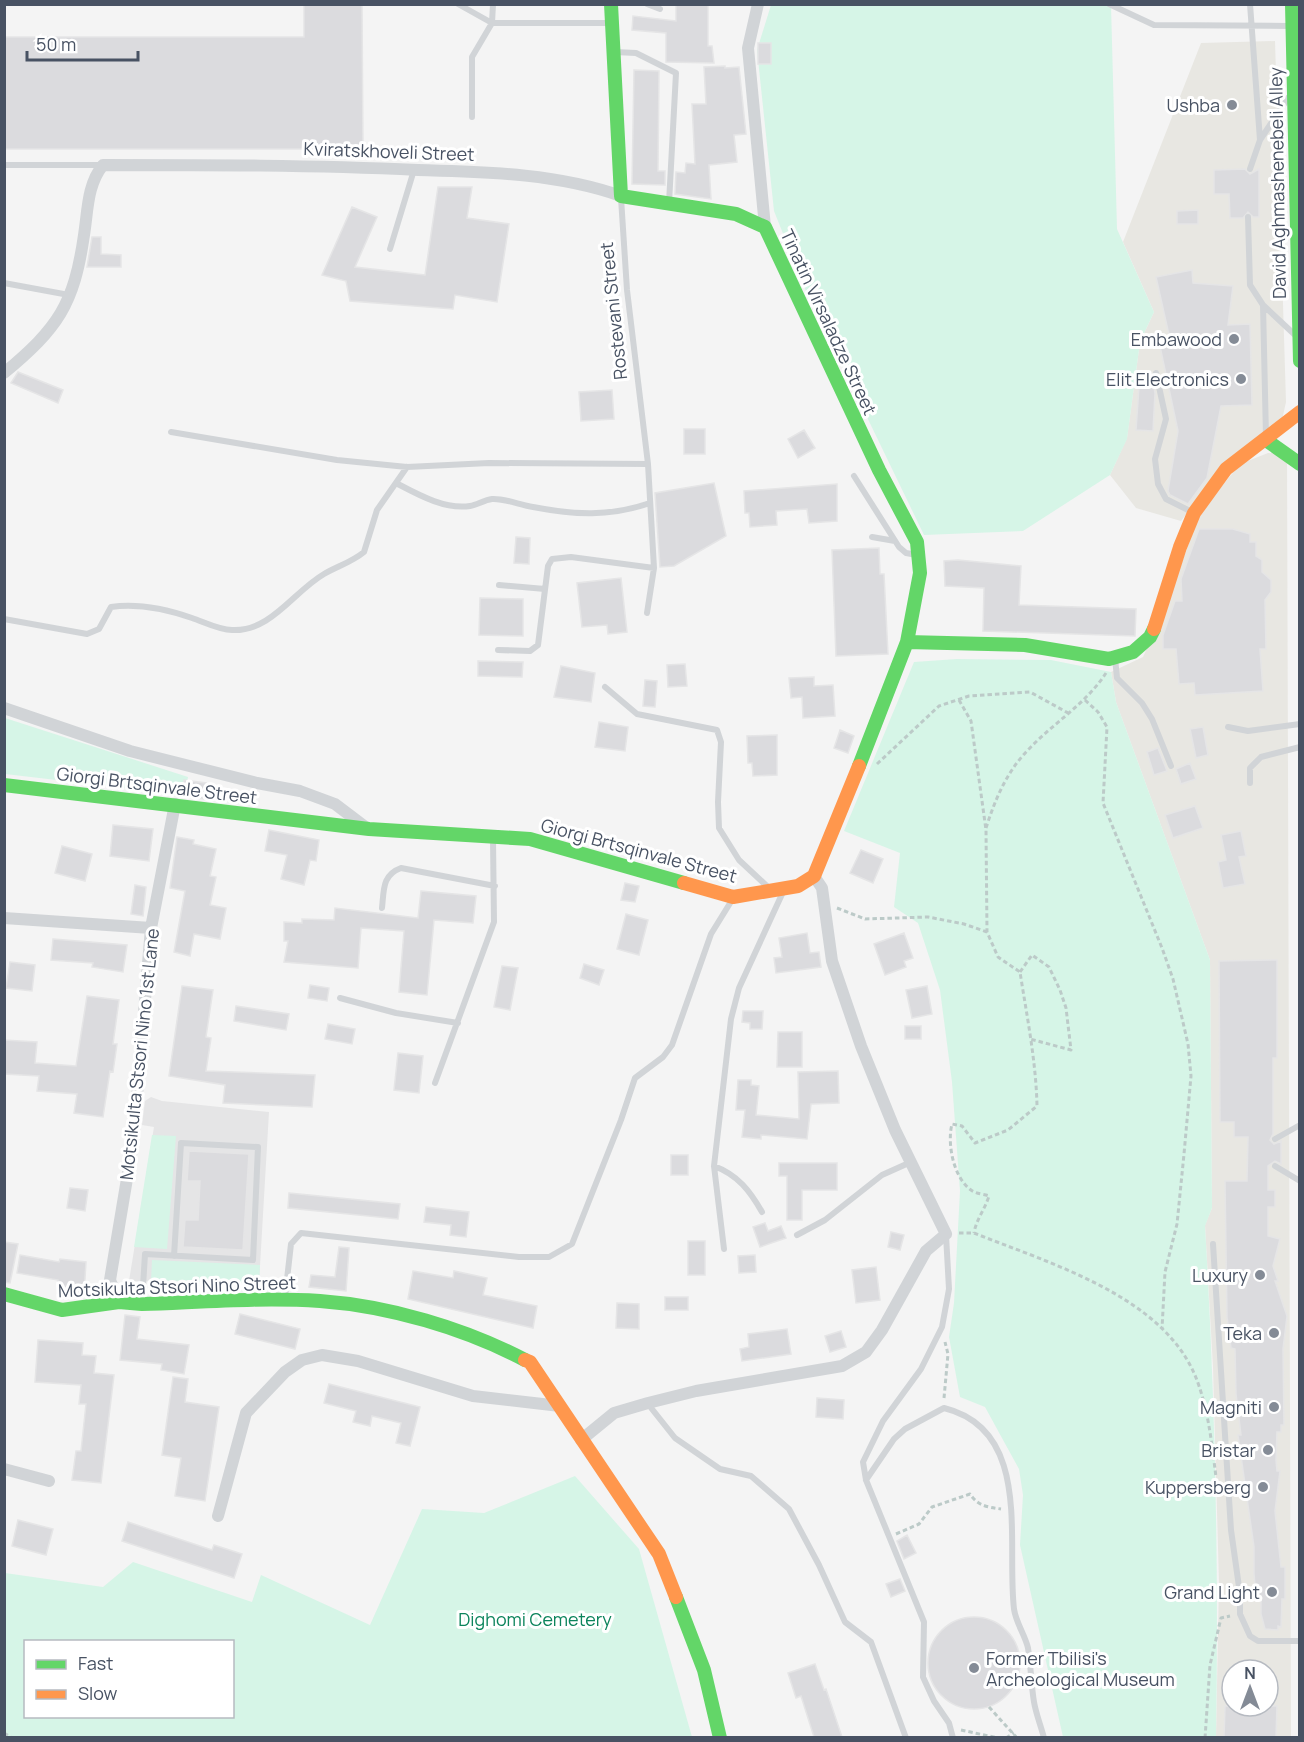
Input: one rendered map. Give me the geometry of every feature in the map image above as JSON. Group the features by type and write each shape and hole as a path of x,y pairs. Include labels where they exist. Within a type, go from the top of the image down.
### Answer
{"main road":[{"name":"Rostevani Street","path":"611,4 621,196"},
{"name":"David Aghmashenebeli Alley","path":"1292,4 1299,361"},
{"name":"Kviratskhoveli Street","path":"621,196 736,214 765,227"},
{"name":"Tinatin Virsaladze Street","path":"765,227 874,460 917,542 920,555 918,589 907,642"},
{"path":"814,876 907,642 1025,645 1109,659 1133,652 1150,637 1157,624 1180,547 1194,513 1226,469 1241,455 1266,440 1299,412"},
{"path":"1266,440 1299,464"},
{"name":"Giorgi Brtsqinvale Street","path":"4,785 369,829 530,839 733,897 798,886 814,876"},
{"name":"Motsikulta Stsori Nino Street","path":"4,1294 62,1311 119,1302 142,1304 285,1299 322,1301 383,1311 493,1343 530,1362 659,1554 704,1670 720,1737"}],"street":[{"name":"Tinatin Virsaladze Street","path":"758,4 748,48 765,227"},
{"name":"Kviratskhoveli Street","path":"103,165 334,166 528,176 597,188 621,196"},
{"path":"4,373 53,329 71,296 81,260 91,188 95,175 103,165"},
{"path":"4,708 130,751 257,783 300,791 335,804 369,829"},
{"name":"Motsikulta Stsori Nino 1st Lane","path":"119,1302 110,1280 133,1143 151,928 175,804"},
{"path":"581,1440 614,1413 648,1403 696,1391 842,1366 866,1352 882,1330 926,1251 946,1234 895,1130 845,1001 832,961 822,888 814,876"},
{"path":"4,918 151,928"},
{"path":"218,1516 246,1413 285,1372 302,1360 322,1355 349,1360 473,1396 560,1406"},
{"path":"4,1469 49,1481"}],"lane":[{"path":"458,4 492,23 612,23"},
{"path":"472,117 472,57 492,23 493,4"},
{"path":"647,4 660,9"},
{"path":"1109,4 1154,25 1251,28 1292,26"},
{"path":"1250,4 1260,140"},
{"path":"614,52 636,53 676,72 669,204"},
{"path":"1250,169 1260,140 1293,90"},
{"name":"Kviratskhoveli Street","path":"4,165 103,165"},
{"path":"390,249 414,170"},
{"name":"Rostevani Street","path":"621,196 627,290 648,464 654,568 647,613"},
{"path":"1248,218 1250,285 1263,305 1299,338"},
{"path":"4,283 71,296"},
{"path":"1263,305 1266,440"},
{"path":"1156,373 1166,419 1155,459 1158,484 1166,499 1194,513"},
{"path":"171,432 337,460 407,467 489,463 648,464"},
{"path":"4,619 87,634 99,629 111,607 131,604 179,614 231,630 253,628 272,618 295,595 324,574 364,552 377,510 407,467"},
{"path":"854,476 895,541 906,552 920,555"},
{"path":"396,483 419,495 445,504 467,507 492,499 558,512 603,514 623,512 650,502"},
{"path":"872,537 895,541"},
{"path":"498,650 535,650 548,566 552,559 559,556 654,568"},
{"path":"499,585 545,589"},
{"path":"1115,657 1117,678 1142,703 1152,719 1171,766"},
{"path":"605,687 637,714 657,720 712,726 717,730 721,742 719,828 740,860 778,889 739,988 731,1019 714,1166 724,1249"},
{"path":"1228,727 1248,731 1299,724"},
{"path":"1250,783 1250,768 1261,757 1299,747"},
{"path":"435,1083 494,922 493,836"},
{"path":"382,908 385,879 391,872 401,868 495,886"},
{"path":"285,1299 291,1244 300,1233 519,1257 549,1257 572,1244 617,1131 635,1078 663,1058 672,1045 711,934 733,897"},
{"path":"340,998 396,1013 458,1023"},
{"path":"1275,1139 1299,1125"},
{"path":"142,1304 145,1254 174,1256 253,1260 258,1147 182,1143 174,1256"},
{"path":"796,1235 825,1220 882,1175 912,1161"},
{"path":"714,1166 731,1174 749,1190 762,1212"},
{"path":"1275,1166 1299,1181"},
{"path":"946,1234 949,1289 942,1327 921,1369 883,1421 863,1462 867,1480 924,1622 923,1677 934,1701 949,1723 953,1737"},
{"path":"1212,1244 1231,1530 1240,1594 1240,1614 1250,1636 1257,1641 1299,1641"},
{"path":"648,1403 675,1438 720,1468 751,1476 789,1509 819,1565 845,1622 871,1642 906,1737"},
{"path":"867,1480 875,1471 884,1451 899,1434 944,1408 975,1420 993,1443 1007,1472 1011,1510 1014,1611 1027,1647 1035,1704 1044,1737"}],"path":[{"path":"986,830 996,799 1011,771 1028,750 1085,700 1103,678 1115,657"},
{"path":"875,765 939,706 959,700 1001,693 1030,693 1070,714"},
{"path":"959,700 971,721 986,830 987,932 998,957 1020,972"},
{"path":"1085,700 1098,712 1107,727 1103,803 1173,979 1188,1044 1191,1076 1184,1154 1177,1224 1165,1272 1162,1329"},
{"path":"824,904 865,919 928,917 964,924 987,932"},
{"path":"974,1233 975,1223 983,1215 989,1196 972,1191 959,1177 949,1137 952,1124 962,1126 975,1143 1008,1130 1037,1106 1036,1061 1030,1039 1020,972 1032,955 1049,967 1065,1008 1071,1050 1030,1039"},
{"path":"946,1234 974,1233 1094,1284 1136,1306 1162,1329 1175,1342 1198,1382 1209,1424 1216,1479"},
{"path":"942,1327 948,1354 943,1386 944,1408"},
{"path":"892,1536 919,1524 932,1507 970,1494 976,1502 986,1507 1011,1510"},
{"path":"1205,1737 1210,1665 1221,1618 1240,1614"},
{"path":"988,1707 1017,1737"},
{"path":"949,1723 977,1735 998,1737"},
{"path":"4,1733 12,1737"},
{"path":"1006,1737 1014,1733"}],"shaded area":[{"path":"1275,41 1286,402 1282,420 1208,486 1181,521 1136,508 1110,475 1127,438 1140,342 1154,312 1123,242 1201,43"},
{"path":"1268,453 1287,454 1291,1737 1216,1737 1219,1583 1213,1367 1205,1225 1212,1208 1210,960 1116,702 1111,672 1143,657 1166,606 1200,513 1240,464"},
{"path":"151,1097 162,1101 269,1112 259,1283 129,1281 154,1127 142,1125 145,1101"}],"green space":[{"path":"771,5 1111,5 1117,229 1154,312 1140,342 1127,439 1110,475 1023,531 924,535 806,291 774,211 757,50"},
{"path":"957,659 1051,660 1111,672 1116,702 1210,960 1212,1208 1205,1226 1215,1481 1216,1737 1063,1737 1020,1545 1023,1495 1019,1469 985,1407 960,1397 949,1337 954,1303 960,1191 952,1082 940,990 918,923 894,907 900,853 844,831 914,662"},
{"path":"5,718 188,777 185,795 5,774"},
{"path":"152,1135 176,1136 167,1249 134,1247"},
{"path":"152,1260 260,1265 259,1283 151,1281"},
{"name":"Dighomi Cemetery","path":"575,1476 639,1549 692,1737 5,1737 5,1573 103,1587 133,1562 252,1602 261,1575 370,1625 422,1509 484,1513"}],"building":[{"path":"304,4 362,4 363,149 4,149 4,37 304,37"},
{"path":"676,4 708,4 708,46 712,46 714,63 666,62 666,33 632,30 633,16 676,21"},
{"path":"758,43 771,43 771,64 758,64"},
{"path":"725,66 725,68 739,67 746,134 734,135 737,162 709,165 711,199 675,194 676,172 685,173 686,163 695,164 692,104 706,104 704,67"},
{"path":"634,70 659,71 658,171 665,171 665,185 632,184"},
{"path":"1245,169 1250,174 1259,169 1259,217 1253,217 1248,212 1243,218 1230,218 1229,194 1214,194 1214,170"},
{"path":"438,187 472,187 467,218 509,224 497,302 455,295 453,309 350,301 346,281 322,275 352,207 377,217 355,267 425,275"},
{"path":"1198,210 1198,224 1177,224 1177,211"},
{"path":"92,237 101,237 101,254 121,255 121,267 87,267"},
{"path":"1192,270 1193,283 1233,286 1228,325 1250,324 1252,405 1221,406 1207,478 1188,504 1170,495 1168,491 1178,431 1158,337 1169,335 1156,277"},
{"path":"18,372 63,390 58,403 11,383"},
{"path":"1140,372 1151,372 1155,393 1153,431 1136,430"},
{"path":"612,390 614,419 581,421 579,392"},
{"path":"684,429 705,429 705,454 684,454"},
{"path":"804,430 815,448 798,458 788,439"},
{"path":"714,483 726,536 674,566 660,567 655,493"},
{"path":"837,484 837,521 809,523 807,509 776,511 777,525 750,527 749,513 745,513 744,491"},
{"path":"1199,529 1233,529 1250,534 1250,542 1256,542 1256,556 1262,560 1262,572 1271,580 1271,592 1265,600 1266,649 1260,649 1263,691 1195,695 1194,683 1179,684 1176,649 1163,649 1163,635 1175,601 1182,601 1181,579"},
{"path":"516,537 530,538 529,564 514,563"},
{"path":"879,548 880,574 884,574 888,654 836,656 832,550"},
{"path":"958,560 1021,566 1019,605 1136,609 1135,636 983,631 984,588 945,586 944,561"},
{"path":"621,578 627,632 608,634 607,625 582,627 577,583"},
{"path":"480,598 523,599 523,636 479,635"},
{"path":"478,661 523,662 522,677 478,676"},
{"path":"685,664 687,686 668,687 667,665"},
{"path":"561,666 595,673 591,702 554,697"},
{"path":"814,677 814,686 833,685 835,716 803,718 802,697 791,698 789,678"},
{"path":"645,680 657,681 655,707 643,706"},
{"path":"599,722 628,727 625,751 595,747"},
{"path":"1203,727 1208,755 1196,758 1190,729"},
{"path":"840,730 854,736 848,753 834,748"},
{"path":"777,735 777,775 753,776 752,763 748,763 747,736"},
{"path":"1158,748 1167,771 1154,775 1147,752"},
{"path":"1190,763 1196,779 1181,784 1176,769"},
{"path":"184,780 206,783 204,799 182,796"},
{"path":"1195,806 1203,828 1173,838 1165,815"},
{"path":"113,825 153,829 149,861 110,856"},
{"path":"269,830 319,840 316,861 310,860 304,885 281,879 287,855 265,851"},
{"path":"1241,831 1246,856 1239,857 1245,884 1223,888 1218,862 1226,860 1221,835"},
{"path":"177,837 194,840 193,844 216,849 210,876 216,877 210,905 226,908 220,939 194,934 190,956 174,952 185,891 170,888"},
{"path":"62,846 92,854 85,881 55,873"},
{"path":"861,850 883,859 873,883 850,873"},
{"path":"625,883 639,886 635,902 621,900"},
{"path":"135,885 146,887 143,916 131,914"},
{"path":"421,891 476,896 473,923 434,920 427,995 399,992 404,931 361,928 358,968 284,962 288,941 284,941 284,922 302,923 302,919 334,920 335,908 418,918"},
{"path":"626,914 648,920 639,955 617,949"},
{"path":"807,933 810,953 819,952 821,967 776,973 774,958 782,957 779,938"},
{"path":"904,933 913,958 904,961 906,967 885,975 874,944"},
{"path":"53,939 127,945 123,972 92,967 93,963 51,960"},
{"path":"1277,960 1277,1058 1273,1058 1273,1134 1270,1140 1274,1144 1281,1141 1281,1164 1275,1161 1268,1166 1268,1190 1275,1190 1275,1207 1268,1207 1268,1236 1280,1239 1273,1266 1278,1281 1275,1281 1287,1316 1283,1349 1284,1425 1281,1425 1281,1432 1277,1432 1276,1460 1277,1471 1280,1471 1275,1511 1281,1567 1285,1567 1285,1599 1282,1599 1281,1627 1278,1626 1278,1630 1265,1629 1261,1614 1259,1585 1255,1585 1254,1547 1238,1435 1241,1435 1236,1394 1235,1349 1231,1348 1227,1317 1225,1181 1247,1181 1248,1137 1234,1137 1234,1122 1220,1122 1219,961"},
{"path":"10,962 35,965 32,991 6,988"},
{"path":"584,964 604,970 599,985 580,978"},
{"path":"502,966 518,968 510,1010 494,1007"},
{"path":"310,985 329,988 327,1001 308,998"},
{"path":"182,986 213,990 206,1037 211,1038 206,1071 315,1075 312,1107 223,1103 225,1085 169,1076"},
{"path":"927,986 932,1014 912,1018 906,990"},
{"path":"87,996 119,1000 113,1044 117,1044 103,1117 74,1113 77,1094 37,1091 39,1076 4,1074 4,1040 37,1042 35,1063 76,1066"},
{"path":"236,1006 289,1014 286,1030 234,1021"},
{"path":"743,1011 763,1011 762,1029 750,1029 750,1023 742,1022"},
{"path":"328,1024 355,1029 352,1044 325,1039"},
{"path":"905,1026 921,1026 921,1039 905,1039"},
{"path":"778,1032 802,1032 802,1067 777,1067"},
{"path":"398,1053 423,1056 419,1093 394,1090"},
{"path":"838,1071 839,1103 811,1104 807,1139 761,1135 761,1139 742,1137 745,1110 736,1110 738,1080 751,1080 751,1085 759,1086 756,1115 799,1119 798,1072"},
{"path":"189,1151 249,1154 243,1250 183,1247 185,1220 198,1220 200,1181 187,1181"},
{"path":"671,1155 688,1155 688,1175 671,1175"},
{"path":"779,1163 837,1163 837,1190 802,1190 802,1220 787,1220 787,1176 779,1176"},
{"path":"70,1188 88,1190 85,1211 67,1208"},
{"path":"289,1193 400,1204 398,1219 288,1208"},
{"path":"426,1207 469,1212 466,1237 450,1235 451,1225 424,1222"},
{"path":"765,1223 768,1231 781,1226 786,1238 760,1247 753,1227"},
{"path":"891,1232 904,1235 900,1250 888,1247"},
{"path":"688,1241 705,1241 705,1275 688,1275"},
{"path":"4,1242 18,1244 10,1283 4,1282"},
{"path":"339,1247 349,1248 346,1291 309,1287 311,1275 335,1277"},
{"path":"20,1255 59,1262 60,1259 86,1262 84,1295 57,1293 58,1280 17,1273"},
{"path":"755,1255 756,1272 739,1273 738,1256"},
{"path":"876,1267 880,1300 856,1303 852,1270"},
{"path":"413,1271 453,1278 454,1271 487,1278 483,1295 537,1306 533,1328 408,1299"},
{"path":"665,1297 688,1297 688,1310 665,1310"},
{"path":"617,1303 639,1304 639,1329 616,1328"},
{"path":"240,1314 300,1329 295,1349 235,1334"},
{"path":"125,1315 140,1317 137,1339 189,1345 184,1374 161,1370 162,1364 120,1360"},
{"path":"787,1329 791,1354 742,1361 740,1349 749,1347 748,1334"},
{"path":"841,1331 846,1347 830,1352 825,1336"},
{"path":"38,1340 83,1343 82,1355 96,1356 94,1373 114,1375 101,1483 72,1480 76,1451 81,1451 86,1404 79,1404 81,1385 35,1382"},
{"path":"173,1377 188,1379 185,1402 219,1407 205,1501 175,1496 181,1458 162,1455"},
{"path":"329,1384 420,1407 410,1446 396,1443 401,1423 372,1416 370,1426 353,1422 356,1411 324,1403"},
{"path":"817,1398 844,1400 843,1419 816,1417"},
{"path":"18,1520 53,1529 46,1555 12,1546"},
{"path":"128,1522 212,1550 214,1545 242,1554 234,1578 122,1541"},
{"path":"907,1535 916,1553 904,1559 897,1541"},
{"path":"900,1579 905,1591 891,1597 886,1584"},
{"name":"Former Tbilisi's Archeological Museum","path":"974,1617 992,1621 1006,1631 1016,1645 1020,1663 1016,1681 1006,1695 992,1705 974,1709 956,1705 942,1695 932,1681 928,1663 932,1645 942,1631 956,1621"},
{"path":"815,1664 842,1737 814,1737 801,1696 796,1698 788,1673"},
{"path":"1225,1718 1277,1718 1276,1737 1224,1737"}],"traffic: fast":[{"path":"611,4 621,196 736,214 765,227 879,470 917,542 920,573 907,642"},
{"path":"1292,4 1300,361"},
{"path":"1266,440 1300,464"},
{"path":"859,766 907,642 1025,645 1109,659 1133,652 1150,637 1154,629"},
{"path":"4,785 369,829 530,839 684,883"},
{"path":"4,1294 62,1310 119,1302 142,1304 276,1300 346,1304 426,1320 502,1348 525,1360"},
{"path":"676,1597 704,1670 720,1738"}],"traffic: slow":[{"path":"1154,629 1180,547 1194,513 1226,469 1300,412"},
{"path":"684,883 733,897 798,886 814,876 859,766"},
{"path":"525,1360 530,1362 659,1554 676,1597"}],"place":[{"name":"Ushba","path":"1232,105"},
{"name":"Embawood","path":"1234,339"},
{"name":"Elit Electronics","path":"1241,379"},
{"name":"Luxury","path":"1260,1275"},
{"name":"Teka","path":"1274,1333"},
{"name":"Magniti","path":"1274,1407"},
{"name":"Bristar","path":"1268,1450"},
{"name":"Kuppersberg","path":"1263,1487"},
{"name":"Grand Light","path":"1272,1592"},
{"name":"Former Tbilisi's Archeological Museum","path":"974,1668"}]}
